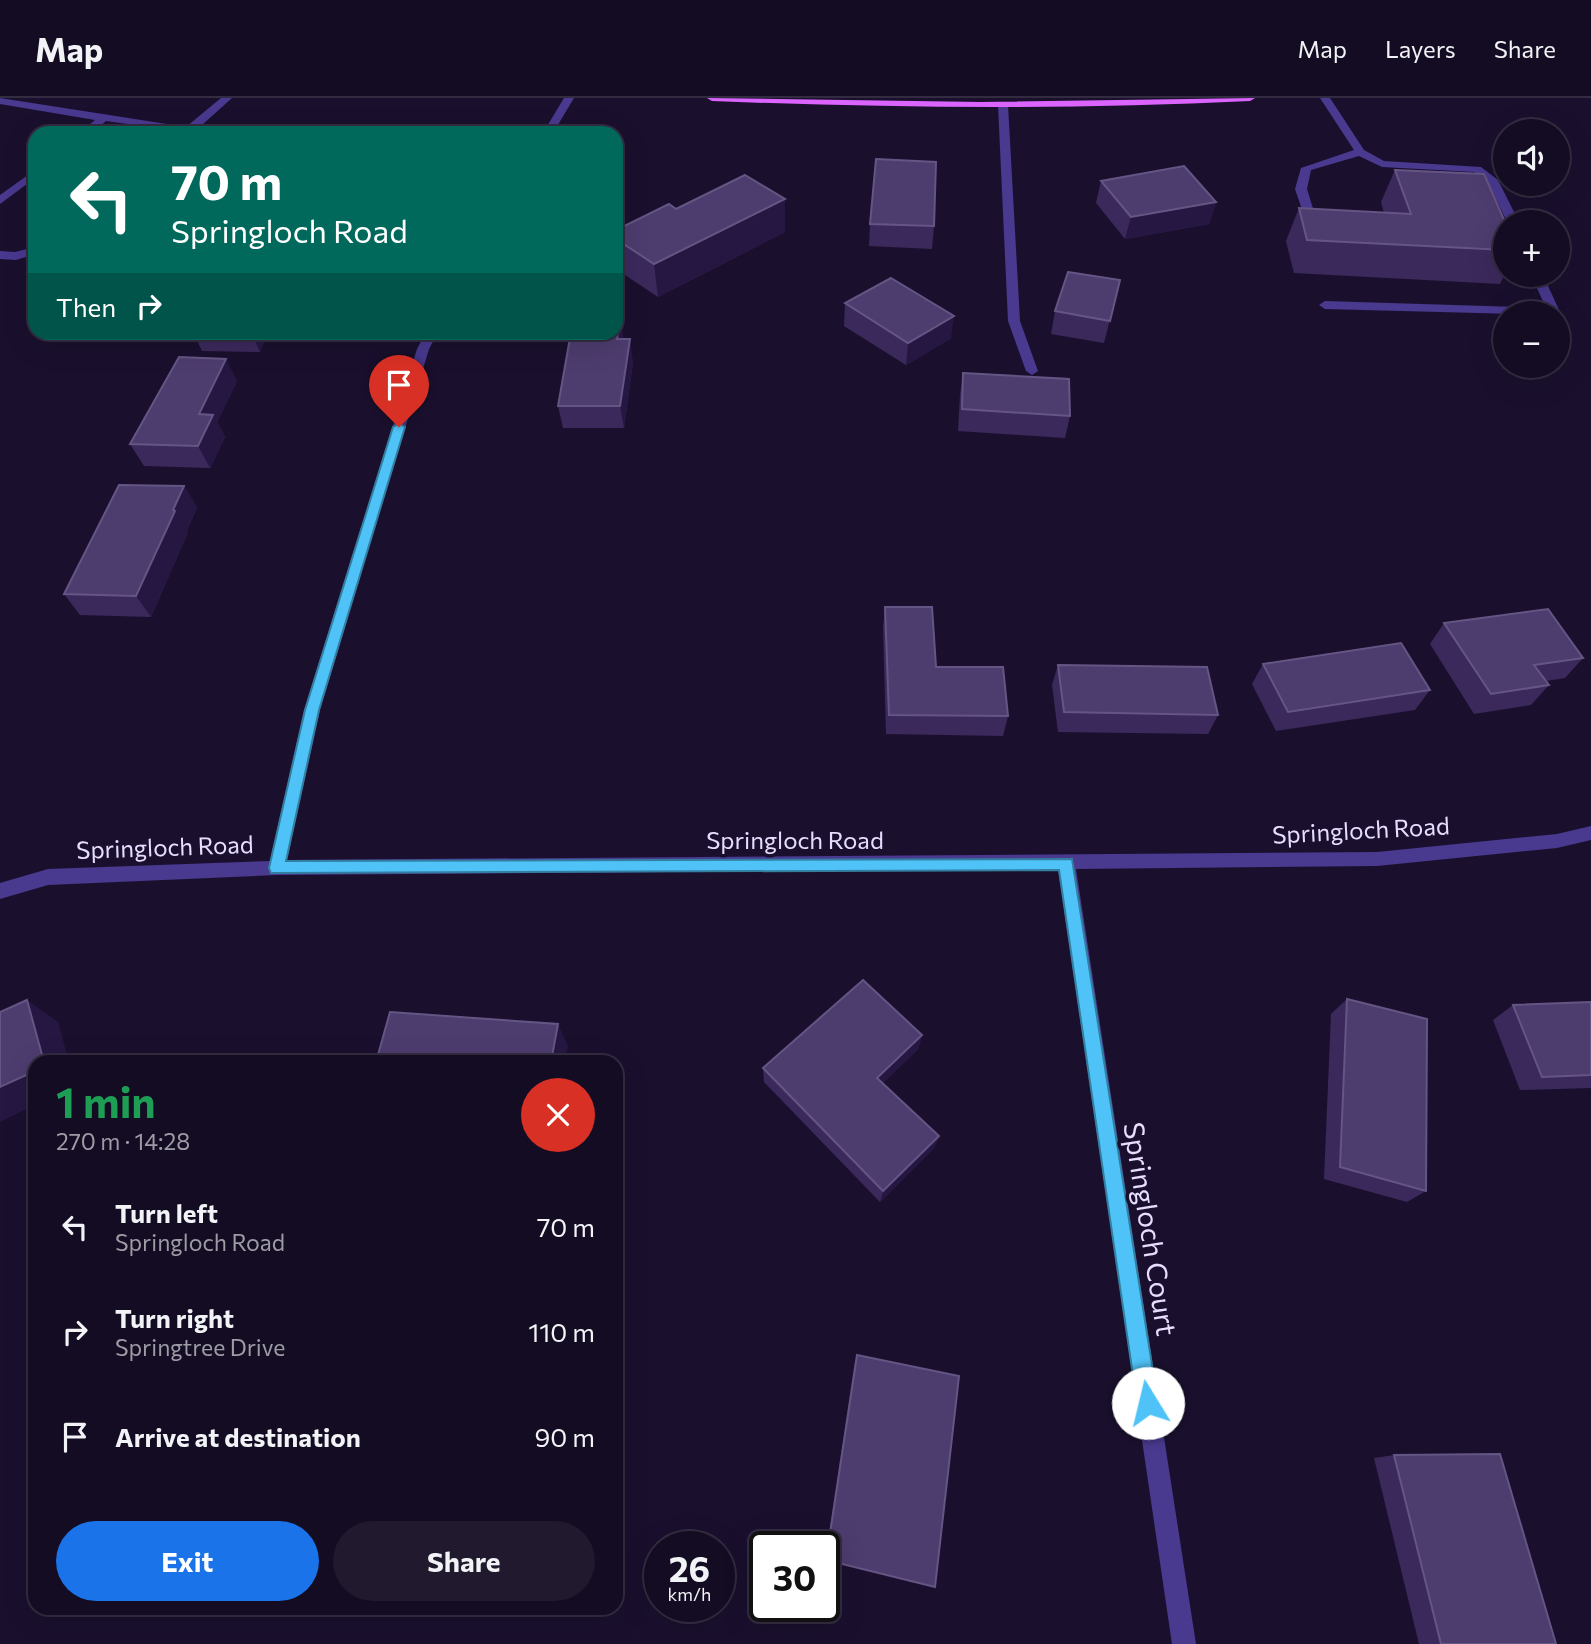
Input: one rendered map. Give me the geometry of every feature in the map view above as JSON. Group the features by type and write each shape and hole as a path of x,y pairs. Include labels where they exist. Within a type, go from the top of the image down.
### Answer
{"main road":[{"path":"712,98 885,105 1125,105 1250,98"}],"street":[{"path":"195,126 227,98"},
{"path":"552,126 569,98"},
{"path":"1325,98 1360,152 1382,164 1477,169 1493,180 1507,210"},
{"path":"0,101 152,126"},
{"path":"1003,105 1014,321 1032,371"},
{"path":"94,126 104,118"},
{"path":"1313,228 1301,189 1306,168 1360,152"},
{"path":"0,201 28,179"},
{"path":"0,255 16,256 28,252"},
{"path":"1325,305 1554,312 1543,287"},
{"path":"277,868 312,710 422,349 427,340"},
{"name":"Springloch Road","path":"0,891 48,877 277,868 1377,859 1556,841 1591,833"},
{"name":"Springloch Court","path":"1066,863 1184,1644"}],"building":[{"path":"876,159 936,162 934,226 870,224"},
{"path":"1184,166 1216,202 1131,217 1101,181"},
{"path":"1395,170 1484,174 1500,210 1493,210 1493,249 1307,240 1299,208 1411,214"},
{"path":"745,175 785,199 654,264 623,244 623,227 669,204 676,209"},
{"path":"1068,272 1120,280 1110,321 1055,311"},
{"path":"891,278 954,316 908,343 845,303"},
{"path":"630,339 620,406 558,406 570,340"},
{"path":"179,357 226,359 199,414 213,415 198,446 130,444"},
{"path":"963,373 1069,379 1070,416 962,409"},
{"path":"119,485 184,486 136,596 64,594"},
{"path":"885,607 932,607 936,667 1003,667 1008,716 889,715"},
{"path":"1548,609 1583,658 1534,665 1549,685 1491,694 1444,623"},
{"path":"1401,643 1430,690 1288,712 1263,664"},
{"path":"1058,665 1207,667 1218,715 1064,712"},
{"path":"863,980 922,1035 877,1078 939,1136 883,1191 763,1068"},
{"path":"1347,999 1427,1019 1426,1191 1340,1167"},
{"path":"27,1000 42,1055 28,1055 28,1074 0,1087 0,1012"},
{"path":"1591,1002 1591,1075 1542,1077 1513,1005"},
{"path":"390,1012 558,1024 552,1055 378,1055"},
{"path":"857,1355 959,1376 935,1587 840,1563 840,1531 830,1531"},
{"path":"1500,1454 1556,1644 1441,1644 1394,1455"}],"route":[{"path":"399,427 312,710 277,868 1066,863 1148,1403"}]}
